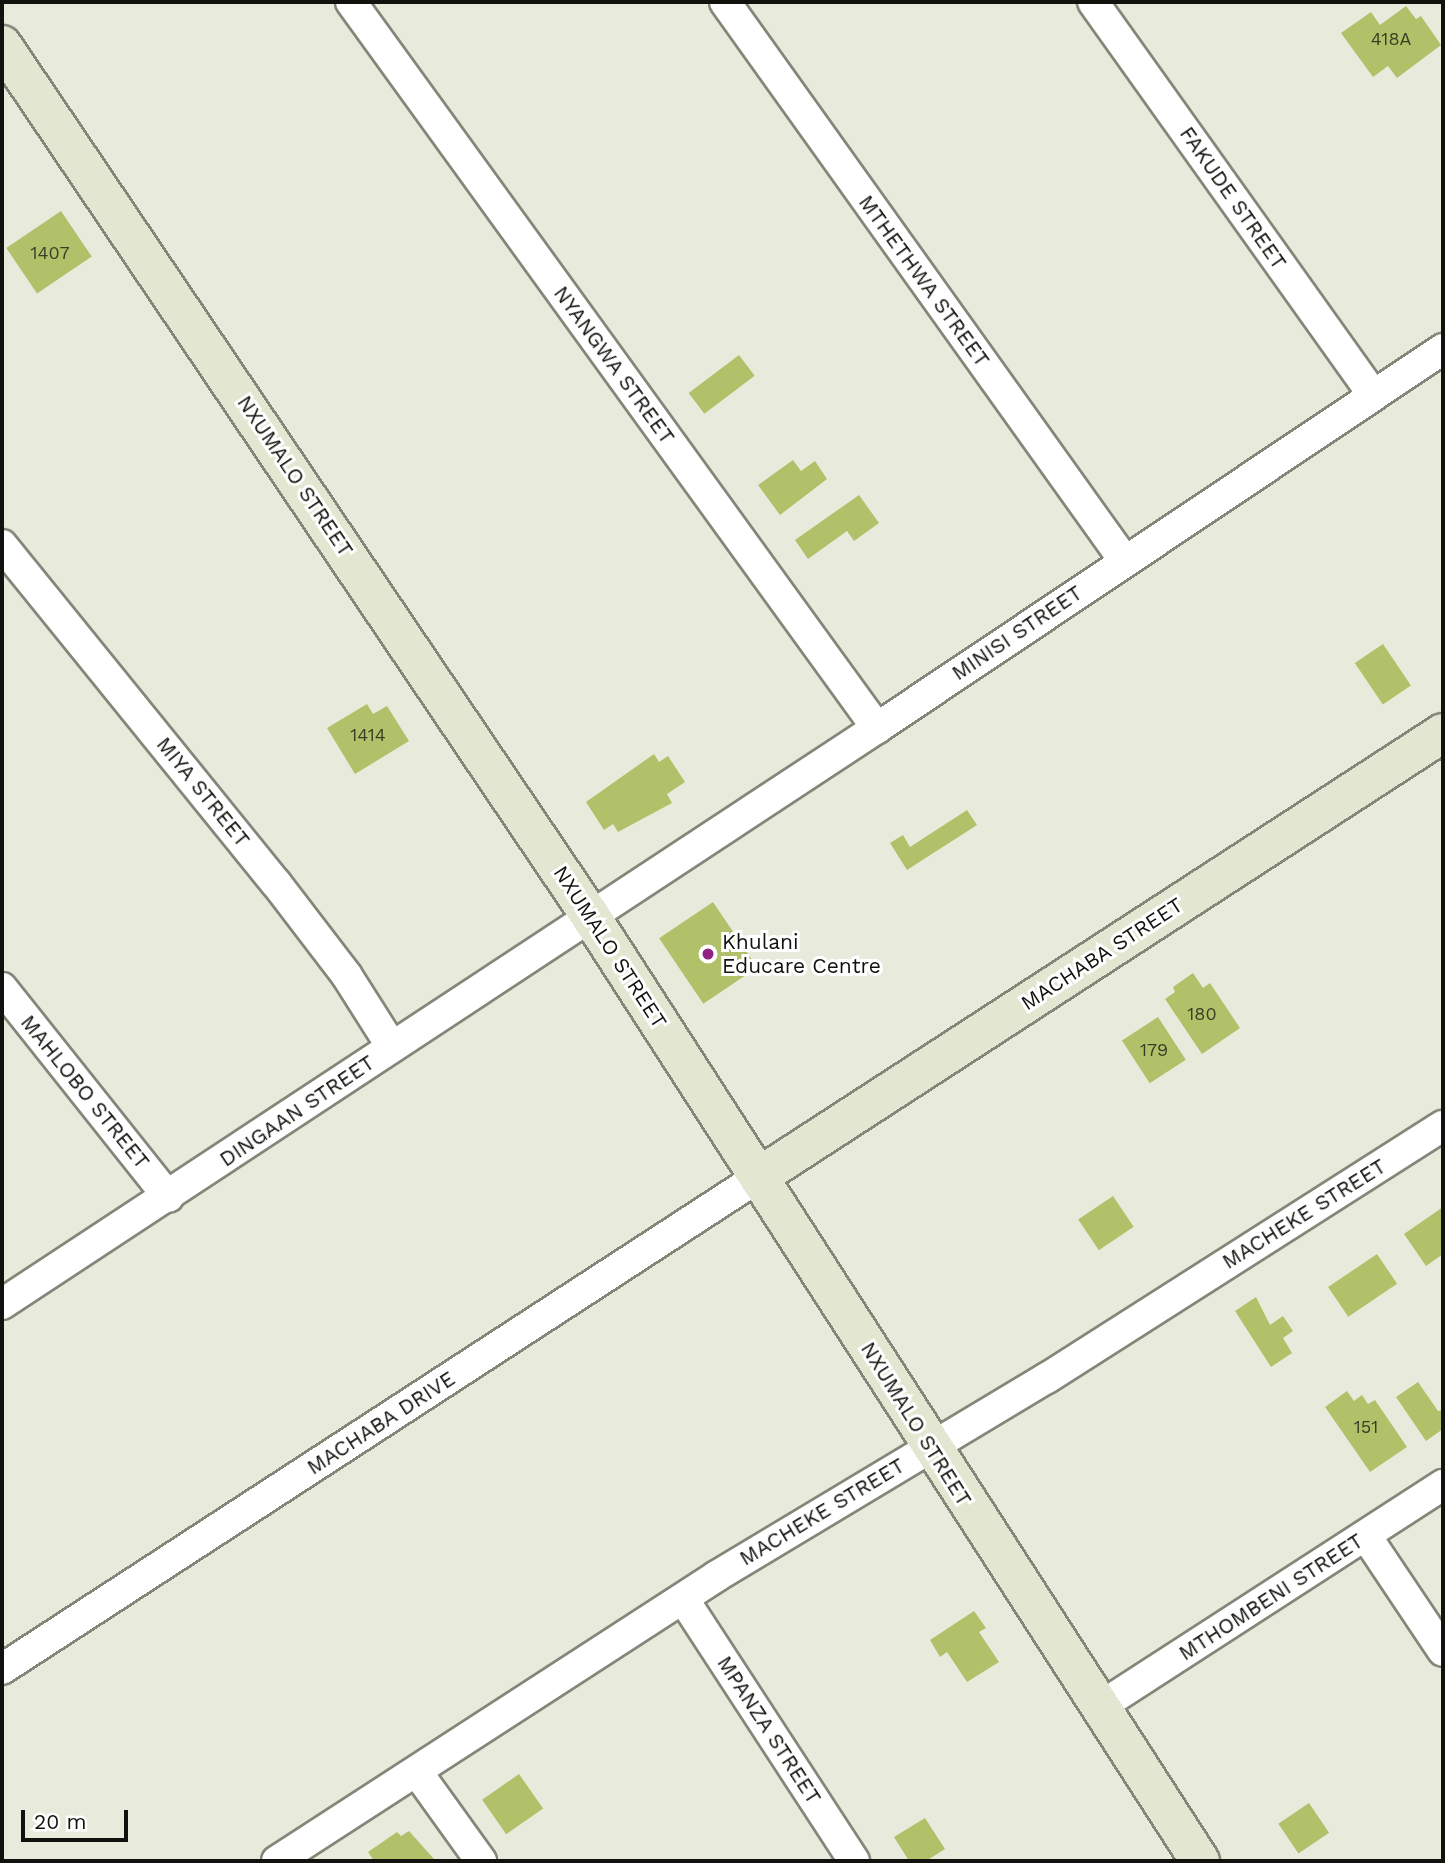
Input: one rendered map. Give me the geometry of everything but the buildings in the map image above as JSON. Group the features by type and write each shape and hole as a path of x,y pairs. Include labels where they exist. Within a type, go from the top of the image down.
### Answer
{"street":[{"name":"NYANGWA STREET","path":"351,2 877,729"},
{"name":"MTHETHWA STREET","path":"725,2 1124,560"},
{"name":"FAKUDE STREET","path":"1093,2 1373,394"},
{"name":"NXUMALO STREET","path":"2,45 589,914 760,1176 1098,1708 1200,1861"},
{"name":"MINISI STREET","path":"589,914 877,729 1124,560 1443,349"},
{"name":"MIYA STREET","path":"2,545 276,883 347,976 392,1048"},
{"name":"MACHABA STREET","path":"760,1176 1443,733"},
{"name":"DINGAAN STREET","path":"2,1304 168,1197 589,914"},
{"name":"MAHLOBO STREET","path":"2,988 168,1197"},
{"name":"MACHEKE STREET","path":"277,1861 684,1600 930,1447 1047,1378 1443,1126"},
{"name":"MACHABA DRIVE","path":"2,1669 760,1176"},
{"name":"MTHOMBENI STREET","path":"1098,1708 1443,1485"},
{"path":"1366,1536 1443,1651"},
{"name":"MPANZA STREET","path":"684,1600 854,1861"},
{"path":"417,1772 481,1861"}],"place":[{"name":"Khulani Educare Centre","path":"708,954"}]}
